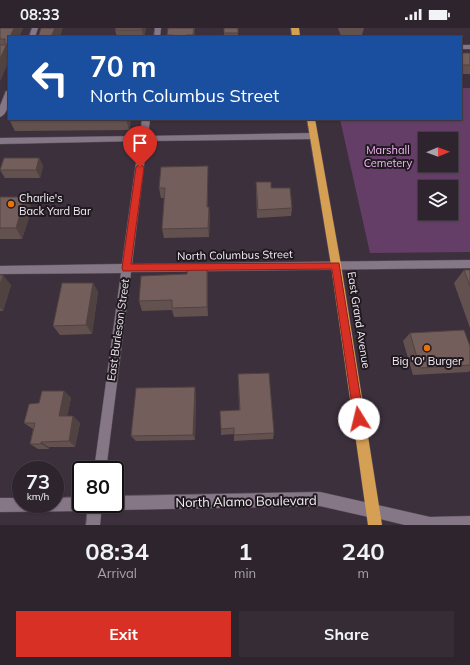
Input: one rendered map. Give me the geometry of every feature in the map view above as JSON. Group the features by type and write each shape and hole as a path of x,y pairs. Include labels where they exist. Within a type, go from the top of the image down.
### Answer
{"highway":[{"name":"East Grand Avenue","path":"311,120 336,266 374,518"}],"street":[{"path":"0,115 8,95"},
{"name":"East Burleson Street","path":"101,461 146,120"},
{"path":"0,141 314,136"},
{"name":"North Columbus Street","path":"0,270 470,264"},
{"name":"North Alamo Boulevard","path":"124,503 320,499 374,518 430,524 470,523"},
{"path":"0,505 72,504"},
{"path":"93,525 94,513"}],"green space":[{"name":"Marshall Cemetery","path":"462,88 470,88 470,252 370,253 340,120 462,120"}],"building":[{"path":"0,28 14,28 10,36 8,36 8,41 0,59 0,45 5,45 5,39 0,39"},
{"path":"41,28 55,28 51,36 38,36"},
{"path":"116,28 142,28 142,30 115,30"},
{"path":"168,28 194,28 193,35 167,35"},
{"path":"224,28 238,28 238,33 224,33"},
{"path":"462,53 470,53 470,65 462,65"},
{"path":"4,158 39,158 36,170 0,170"},
{"path":"208,166 208,228 162,229 165,188 159,188 161,167"},
{"path":"256,182 271,182 271,188 290,188 292,208 258,210"},
{"path":"0,197 25,197 16,228 0,228"},
{"path":"207,266 207,307 172,308 172,300 139,301 141,276 187,274 188,267"},
{"path":"464,270 470,270 470,286"},
{"path":"0,275 3,275 0,285"},
{"path":"62,283 93,283 86,325 53,326"},
{"path":"464,330 470,346 470,365 420,368 410,333"},
{"path":"269,373 274,433 234,435 234,428 221,429 220,411 240,410 238,374"},
{"path":"195,387 193,435 131,436 136,388"},
{"path":"42,391 64,391 59,416 73,416 69,441 30,444 35,423 24,423 29,404 39,403"}],"place":[{"name":"Charlie's Back Yard Bar","path":"11,204"},
{"name":"Big 'O' Burger","path":"427,348"}],"route":[{"path":"140,167 126,268 336,266 359,419"}]}
